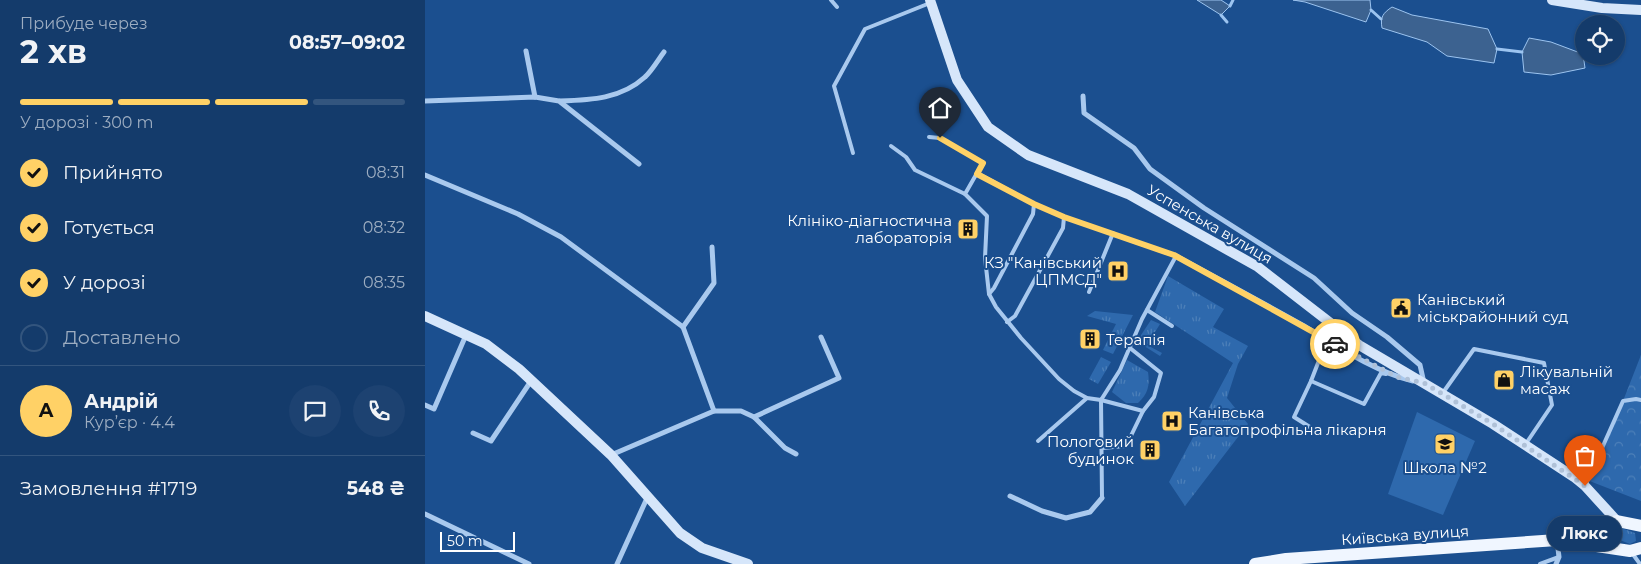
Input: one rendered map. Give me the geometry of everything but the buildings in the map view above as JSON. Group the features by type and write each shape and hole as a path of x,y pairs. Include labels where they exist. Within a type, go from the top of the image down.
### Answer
{"main road":[{"path":"1617,521 1641,526"},
{"name":"Київська вулиця","path":"1557,540 1583,529 1617,521"},
{"name":"Київська вулиця","path":"1255,564 1286,559 1557,540 1636,550"}],"street":[{"path":"1552,0 1602,8 1641,10"},
{"name":"Успенська вулиця","path":"929,1 957,80 988,127 1028,155 1128,194 1258,267 1359,345 1493,424 1585,486 1617,521"},
{"path":"1618,8 1641,5"},
{"path":"526,51 535,97"},
{"path":"425,101 535,97 559,101 590,100 621,94 646,77 664,52"},
{"path":"1083,96 1084,113 1134,148 1150,170 1204,208 1314,278 1351,313 1387,336 1421,365 1424,383 1397,377 1176,256"},
{"path":"559,101 639,164"},
{"path":"425,175 518,214 561,237 683,327 714,411"},
{"path":"683,327 713,283 712,247"},
{"path":"425,316 486,344 532,380 611,455 680,534 703,548 748,564"},
{"path":"425,405 434,410 466,335"},
{"path":"755,418 839,378 821,337"},
{"path":"473,433 491,442 532,380"},
{"path":"611,455 714,411 741,411 755,418 785,448 796,454"},
{"path":"617,564 648,496"},
{"path":"1010,496 1042,511 1066,518 1090,512 1102,498"},
{"path":"425,514 529,564"},
{"path":"1556,564 1559,557 1557,540"}],"lane":[{"path":"831,0 837,7"},
{"path":"853,153 834,86 865,29 929,1"},
{"path":"929,137 940,138 983,163 965,194"},
{"path":"891,146 906,157 915,170 965,194 987,216 985,258 989,294 1007,322 1059,379 1074,391 1087,398 1143,411"},
{"path":"977,174 1034,204 1064,217 1176,256 1147,310 1120,370 1101,400 1102,498"},
{"path":"989,294 1033,214 1034,204"},
{"path":"1007,322 1015,316 1063,228 1064,217"},
{"path":"1089,292 1113,234"},
{"path":"1147,310 1172,326"},
{"path":"1321,434 1294,417 1325,345 1329,341"},
{"path":"1102,448 1126,446 1143,411 1154,396 1161,373 1131,348"},
{"path":"1442,394 1475,349 1544,363 1552,405 1525,445"},
{"path":"1311,381 1364,404 1381,373 1397,377"},
{"path":"1038,441 1087,398"},
{"path":"1585,486 1623,401 1636,398 1641,400"},
{"path":"1636,550 1640,564"},
{"path":"1540,564 1559,557"}],"green space":[{"path":"1168,276 1224,309 1213,327 1248,346 1238,364 1227,398 1248,424 1185,506 1169,482 1233,363 1155,312"},
{"path":"1095,311 1133,315 1113,354 1103,350 1116,324 1087,316"},
{"path":"1151,320 1160,324 1147,345 1162,353 1160,356 1141,344 1141,335"},
{"path":"1641,355 1641,501 1587,480 1623,401"},
{"path":"1101,357 1111,362 1098,384 1089,379"},
{"path":"1127,360 1148,372 1149,381 1147,389 1138,403 1126,403 1112,392"},
{"path":"1417,412 1475,441 1443,515 1388,494"},
{"path":"1613,525 1635,533 1636,541 1630,544 1610,536 1608,530"}],"shaded area":[{"path":"1197,0 1221,0 1230,6 1221,15"},
{"path":"1293,0 1370,0 1371,10 1366,22 1305,2"},
{"path":"1392,7 1412,15 1488,29 1497,49 1494,63 1447,56 1427,42 1382,28 1381,21 1383,16"},
{"path":"1529,38 1551,42 1575,51 1575,65 1585,65 1585,68 1551,75 1524,72 1522,52"}],"waterway":[{"path":"1230,6 1233,0"},
{"path":"1371,10 1381,19"},
{"path":"1221,15 1227,22"},
{"path":"1497,49 1522,52"}],"way so far":[{"path":"1335,344 1358,358 1397,377 1424,383 1493,424 1585,486"}],"place":[{"name":"Клініко-діагностична лабораторія","path":"968,229"},
{"name":"КЗ \"Канівський ЦПМСД\"","path":"1118,271"},
{"name":"Канівський міськрайонний суд","path":"1401,308"},
{"name":"Терапія","path":"1090,339"},
{"name":"Лікувальній масаж","path":"1504,380"},
{"name":"Канівська Багатопрофільна лікарня","path":"1172,421"},
{"name":"Школа №2","path":"1445,444"},
{"name":"Пологовий будинок","path":"1150,450"},
{"name":"Люкс","path":"1585,486"}],"route":[{"path":"940,138 983,163 977,174 1034,204 1064,217 1174,255 1335,344"}]}
